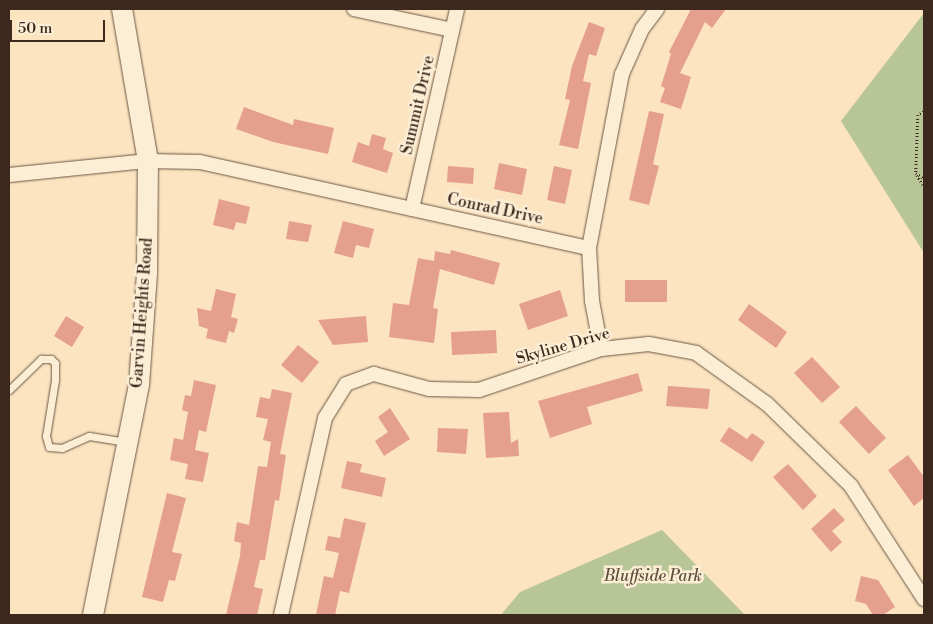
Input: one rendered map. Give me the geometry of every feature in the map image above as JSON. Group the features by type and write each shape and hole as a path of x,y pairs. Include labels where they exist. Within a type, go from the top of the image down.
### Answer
{"main road":[{"name":"Garvin Heights Road","path":"93,615 139,385 148,273 148,161 122,9"}],"street":[{"path":"354,9 452,30"},
{"name":"Summit Drive","path":"412,209 457,9"},
{"path":"601,349 592,301 590,248 622,74 642,29 657,9"},
{"name":"Conrad Drive","path":"9,175 148,161 200,162 590,248"},
{"name":"Skyline Drive","path":"281,615 325,418 346,384 374,374 429,389 479,390 601,349 649,344 696,353 767,404 851,486 924,599"}],"lane":[{"path":"9,390 41,359 51,359 55,362 55,380 46,436 49,447 62,448 89,436 127,442"}],"path":[{"path":"924,112 918,115 916,173 924,186"},
{"path":"916,173 924,179"}],"green space":[{"path":"924,13 924,253 841,121"},
{"name":"Bluffside Park","path":"662,530 745,615 501,615 520,592"}],"building":[{"path":"691,9 726,9 712,28 705,22 680,73 691,77 681,109 660,102 665,88 661,86 671,54 669,52"},
{"path":"589,22 605,28 596,56 589,54 583,81 591,83 578,149 559,145 570,100 565,99 572,66"},
{"path":"244,107 293,125 294,119 334,128 328,154 273,142 236,129"},
{"path":"649,111 664,114 653,164 659,166 649,205 629,200"},
{"path":"372,134 386,138 383,149 393,153 387,173 352,162 358,142 369,146"},
{"path":"499,163 527,169 522,195 494,189"},
{"path":"448,166 474,168 473,184 447,182"},
{"path":"554,166 572,170 565,204 547,200"},
{"path":"219,199 250,207 246,224 236,222 234,230 213,225"},
{"path":"289,221 312,225 308,242 286,239"},
{"path":"343,221 374,229 369,248 356,245 353,258 334,253"},
{"path":"451,250 500,263 494,285 440,269 433,308 438,309 434,343 389,337 393,303 409,305 418,258 434,261 435,251 450,254"},
{"path":"625,280 667,280 667,302 625,302"},
{"path":"216,289 236,294 231,317 238,319 234,333 229,331 226,343 206,338 208,329 199,326 197,308 211,311"},
{"path":"560,290 568,316 528,330 519,304"},
{"path":"749,304 787,332 776,348 738,320"},
{"path":"66,316 84,327 72,347 54,336"},
{"path":"366,316 368,342 333,345 318,320"},
{"path":"496,330 497,353 452,355 451,332"},
{"path":"298,345 319,362 302,383 281,365"},
{"path":"812,357 840,387 822,403 794,373"},
{"path":"638,373 643,391 587,407 592,424 550,438 538,401"},
{"path":"194,380 216,385 206,432 199,430 195,450 209,453 203,482 185,479 188,464 170,460 174,438 183,440 188,412 182,410 185,395 191,396"},
{"path":"668,386 710,389 708,409 666,406"},
{"path":"272,389 292,393 280,454 286,455 279,501 275,500 265,560 260,560 254,587 263,589 257,615 226,615 240,556 241,543 234,541 237,522 249,525 258,466 267,467 271,442 263,440 268,419 256,417 260,397 270,399"},
{"path":"856,406 886,438 869,454 839,422"},
{"path":"390,408 410,439 384,456 375,441 388,432 378,417"},
{"path":"509,412 511,443 518,439 519,456 486,458 483,413"},
{"path":"729,427 747,439 752,433 765,442 752,462 720,441"},
{"path":"438,428 468,429 466,454 437,452"},
{"path":"908,455 924,477 924,498 914,506 888,470"},
{"path":"347,461 362,464 360,472 386,478 382,497 341,488"},
{"path":"788,464 817,496 803,510 773,477"},
{"path":"167,493 186,498 172,552 182,554 175,581 169,580 163,602 142,597"},
{"path":"834,508 845,520 832,531 842,542 831,552 811,529"},
{"path":"344,518 366,523 349,593 340,591 335,615 316,615 324,576 333,578 339,553 325,550 328,536 340,538"},
{"path":"861,576 878,580 895,607 883,615 873,615 866,604 855,601"}]}
